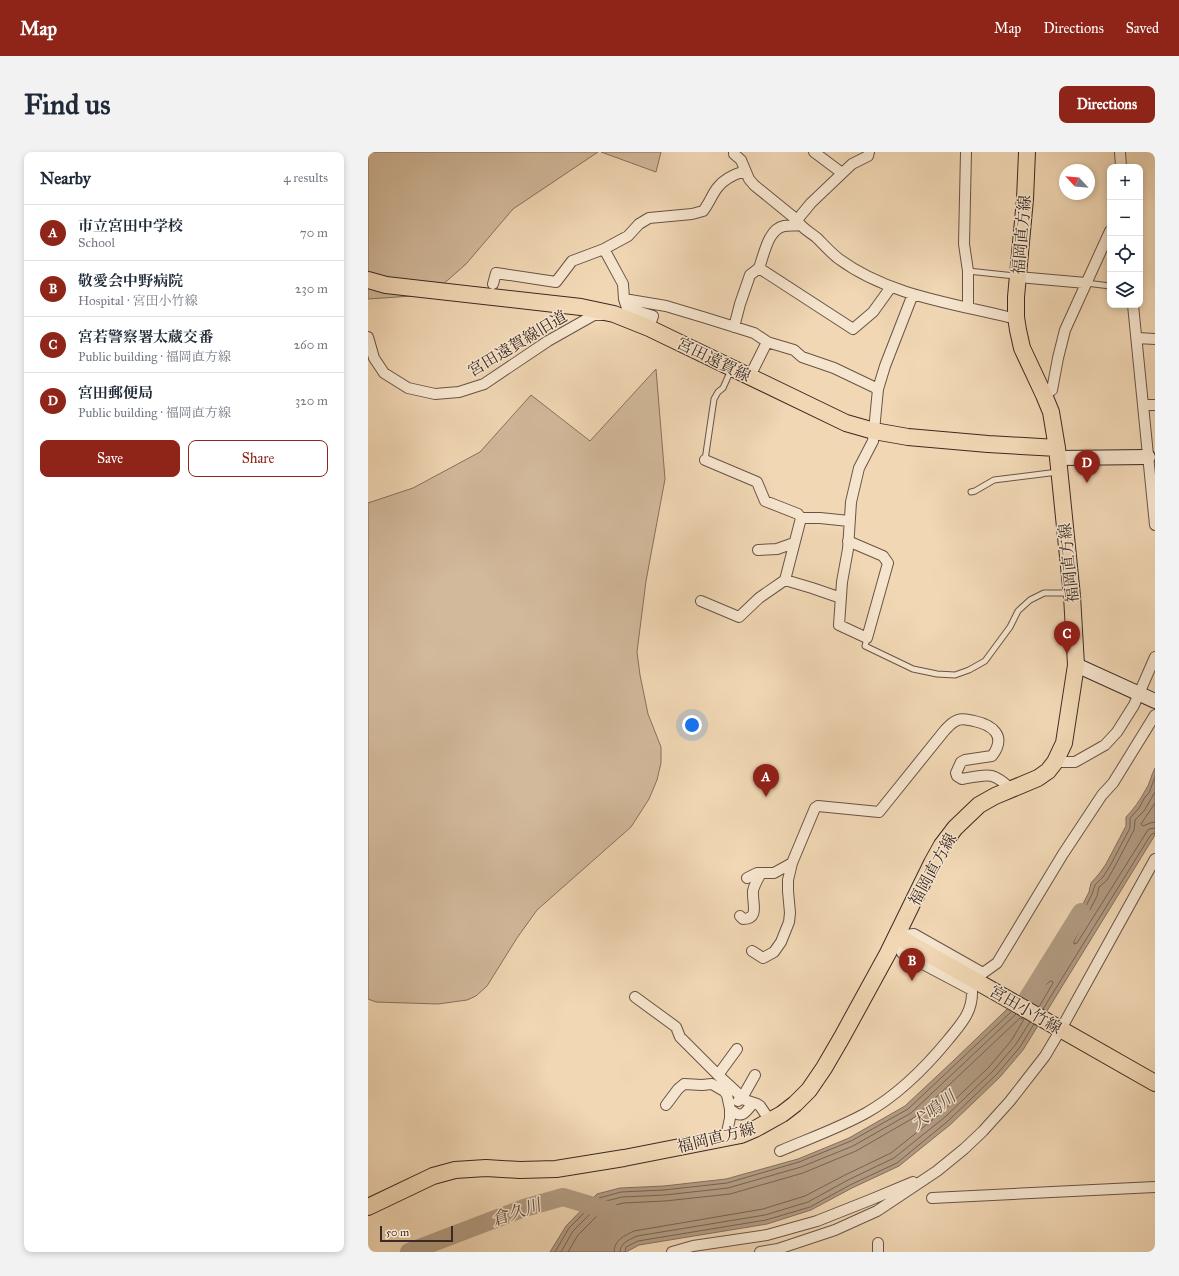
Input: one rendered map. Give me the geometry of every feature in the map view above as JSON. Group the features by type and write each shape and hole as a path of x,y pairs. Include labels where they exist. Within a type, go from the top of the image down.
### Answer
{"main road":[{"name":"福岡直方線","path":"368,1206 433,1176 455,1170 486,1168 520,1170 556,1169 617,1160 748,1132 771,1122 795,1104 809,1090 824,1068 903,940 932,864 942,845 954,828 979,805 1011,789 1038,778 1048,771 1056,762 1064,743 1076,665 1071,593 1058,459 1051,412 1022,348 1016,317 1016,297 1025,199 1027,152"},
{"name":"宮田遠賀線","path":"368,280 386,285 581,307 614,314 649,328 846,423 874,431 908,437 974,443 1058,459"},
{"name":"宮田小竹線","path":"903,940 1155,1083"}],"street":[{"path":"734,152 734,154 741,160 749,179 754,185 813,235 838,259 855,270 891,287 913,294 1008,317 1016,317"},
{"path":"814,152 842,173"},
{"path":"734,327 750,274 759,268 771,234 776,229 783,226 798,223 811,203 852,164 868,156 869,152"},
{"path":"966,152 964,244 968,271 968,307"},
{"path":"1120,152 1121,164"},
{"path":"493,284 496,273 556,282 572,261 604,249 628,236 639,224 649,218 692,214 703,211 724,181 734,174 745,171"},
{"path":"1044,395 1052,390 1065,330 1108,236"},
{"path":"604,249 623,284 624,299 627,308 653,316 649,328"},
{"path":"759,268 853,329 873,312 891,287"},
{"path":"1018,277 1086,283"},
{"path":"848,541 884,556 888,563 867,638 839,625 851,502 859,468 873,441 878,388 913,294"},
{"path":"624,299 666,306 754,333 769,343 794,350 802,357 834,368 878,388"},
{"path":"1132,308 1143,405 1151,456 1155,524"},
{"name":"宮田遠賀線旧道","path":"368,336 374,358 384,373 408,388 435,394 459,392 484,384 548,341 594,315 614,314"},
{"path":"1136,338 1155,339"},
{"path":"750,376 767,342 769,343"},
{"path":"1143,405 1155,405"},
{"path":"1058,459 1151,456"},
{"path":"705,460 757,482 765,501 798,514 801,518 849,521"},
{"path":"701,601 739,617 759,598 785,580 801,518"},
{"path":"758,550 777,549 794,543"},
{"path":"785,580 841,598"},
{"path":"1056,762 1075,762 1105,746 1117,732 1140,693 1155,657"},
{"path":"1076,665 1155,701"},
{"path":"780,1151 866,1113 888,1099 934,1058 965,1020 972,998 972,990 902,953 903,940 914,934 983,973 997,963 1063,854 1102,795 1113,783 1155,715"},
{"path":"752,951 763,958 774,952 781,942 789,922 790,908 788,880 792,863 815,808 818,806 879,812 952,722 964,719 988,725 994,729 999,742 997,749 992,756 965,760 961,762 956,773 957,776 962,779 981,775 991,775 1001,780 1011,789"},
{"path":"760,1252 778,1249 835,1230 877,1211 937,1171 984,1131 1010,1101 1045,1056 1155,859"},
{"path":"747,878 757,873 774,873 792,863"},
{"path":"740,916 743,919 748,919 752,916 754,911 753,889 761,873"},
{"path":"635,997 676,1027 680,1037 718,1075 742,1098 760,1106 771,1122"},
{"path":"718,1075 737,1049"},
{"path":"731,1110 737,1101 742,1098 754,1075"},
{"path":"666,1105 678,1089 684,1084 712,1084 724,1091 731,1110 726,1137"},
{"path":"731,1110 736,1114 744,1114 753,1103"},
{"path":"672,1252 693,1246 767,1235 817,1221 937,1171"},
{"path":"932,1198 1155,1186"}],"lane":[{"path":"968,271 1018,277"},
{"path":"1086,283 1107,286"},
{"path":"705,460 714,399 718,392 723,388 732,368"},
{"path":"971,492 975,492 994,480 1058,459"},
{"path":"867,638 865,646 913,669 937,674 955,675 969,670 985,661 1010,627 1018,610 1030,600 1044,593 1071,593"}],"shaded area":[{"path":"368,152 598,152 513,209 466,264 441,286 426,295 368,299"},
{"path":"601,152 661,152 656,172"},
{"path":"656,369 665,479 646,581 637,652 648,714 661,747 661,763 657,780 649,799 631,827 537,910 517,938 487,986 476,996 467,1000 438,1004 376,1002 368,999 368,503 413,488 480,452 531,395 590,441"}],"water":[{"path":"1155,768 1155,835 1023,1050 1000,1077 951,1124 899,1166 852,1188 811,1210 767,1224 639,1245 626,1252 550,1252 566,1226 597,1194 620,1188 664,1186 726,1179 798,1159 849,1138 905,1106 1051,967 1089,892 1091,883 1106,864 1126,826 1126,817 1132,811 1147,788"}],"waterway":[{"name":"犬鳴川","path":"1027,999 1081,912"},
{"name":"倉久川","path":"409,1252 524,1208 563,1197 610,1211"}],"place":[{"name":"宮田郵便局","path":"1087,483"},
{"name":"宮若警察署太蔵交番","path":"1067,654"},
{"name":"市立宮田中学校","path":"766,797"},
{"name":"敬愛会中野病院","path":"912,981"}]}
